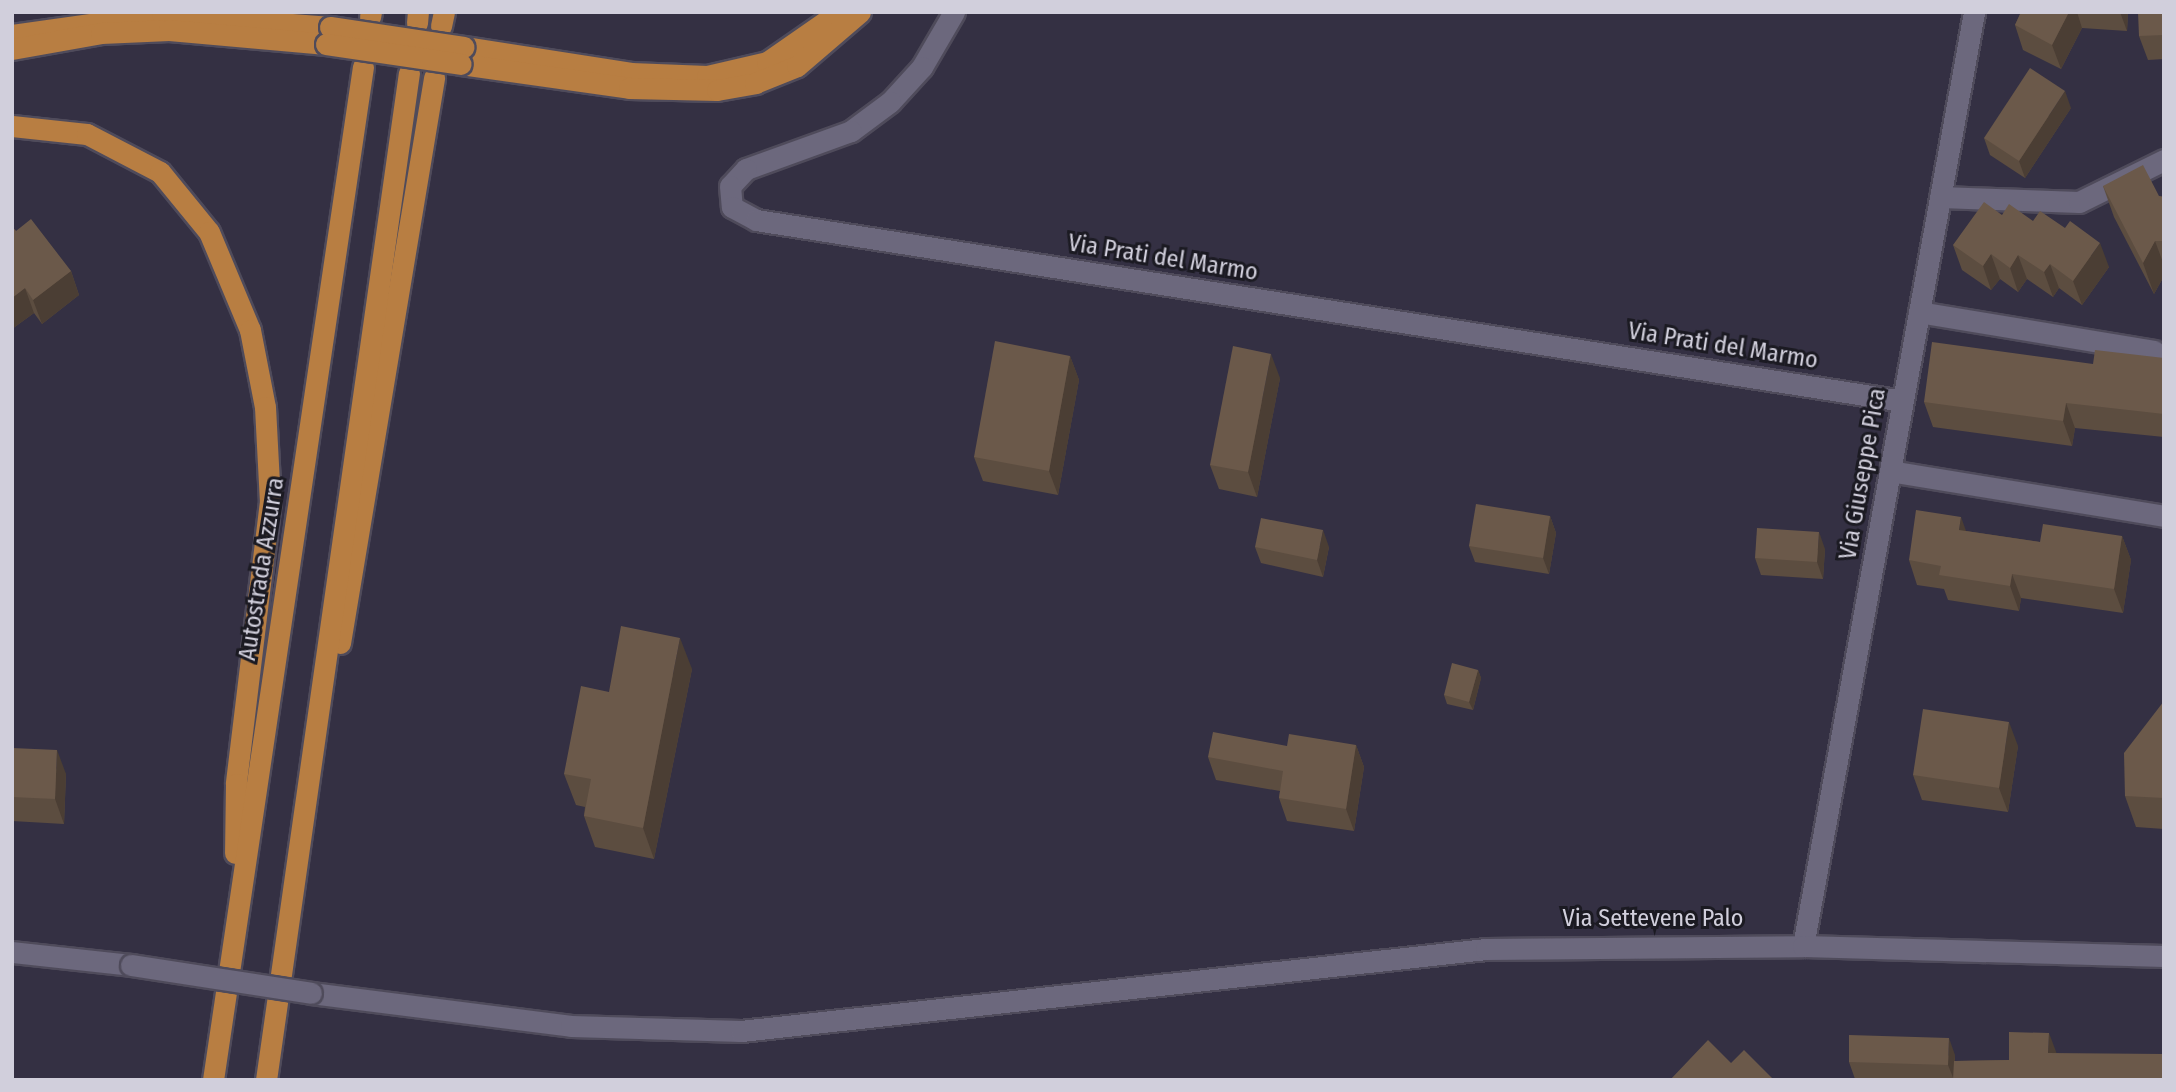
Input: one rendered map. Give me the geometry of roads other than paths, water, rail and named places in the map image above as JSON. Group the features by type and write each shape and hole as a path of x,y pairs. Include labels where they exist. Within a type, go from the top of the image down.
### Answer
{"highway":[{"path":"12,34 162,14 328,36 504,52 671,77 722,74 790,51 839,12"},
{"path":"12,50 101,33 169,30 328,36 461,64 629,88 717,90 797,66 860,12"},
{"name":"Autostrada Azzurra","path":"213,1080 363,67"},
{"path":"266,1080 410,74"},
{"path":"315,736 352,592 434,78"},
{"path":"12,126 87,134 160,172 216,243 250,330 264,400 270,501 236,784 236,914"}],"street":[{"name":"Via Prati del Marmo","path":"954,12 922,67 884,108 831,140 746,169 730,186 732,207 756,220 1903,401"},
{"name":"Via Giuseppe Pica","path":"1803,946 1975,12"},
{"path":"1940,197 2078,202 2164,160"},
{"path":"1919,312 2154,351"},
{"path":"1890,471 2164,516"},
{"name":"Via Settevene Palo","path":"12,952 131,965 311,993 571,1026 741,1031 1144,983 1475,949 1803,946 2164,956"}]}
